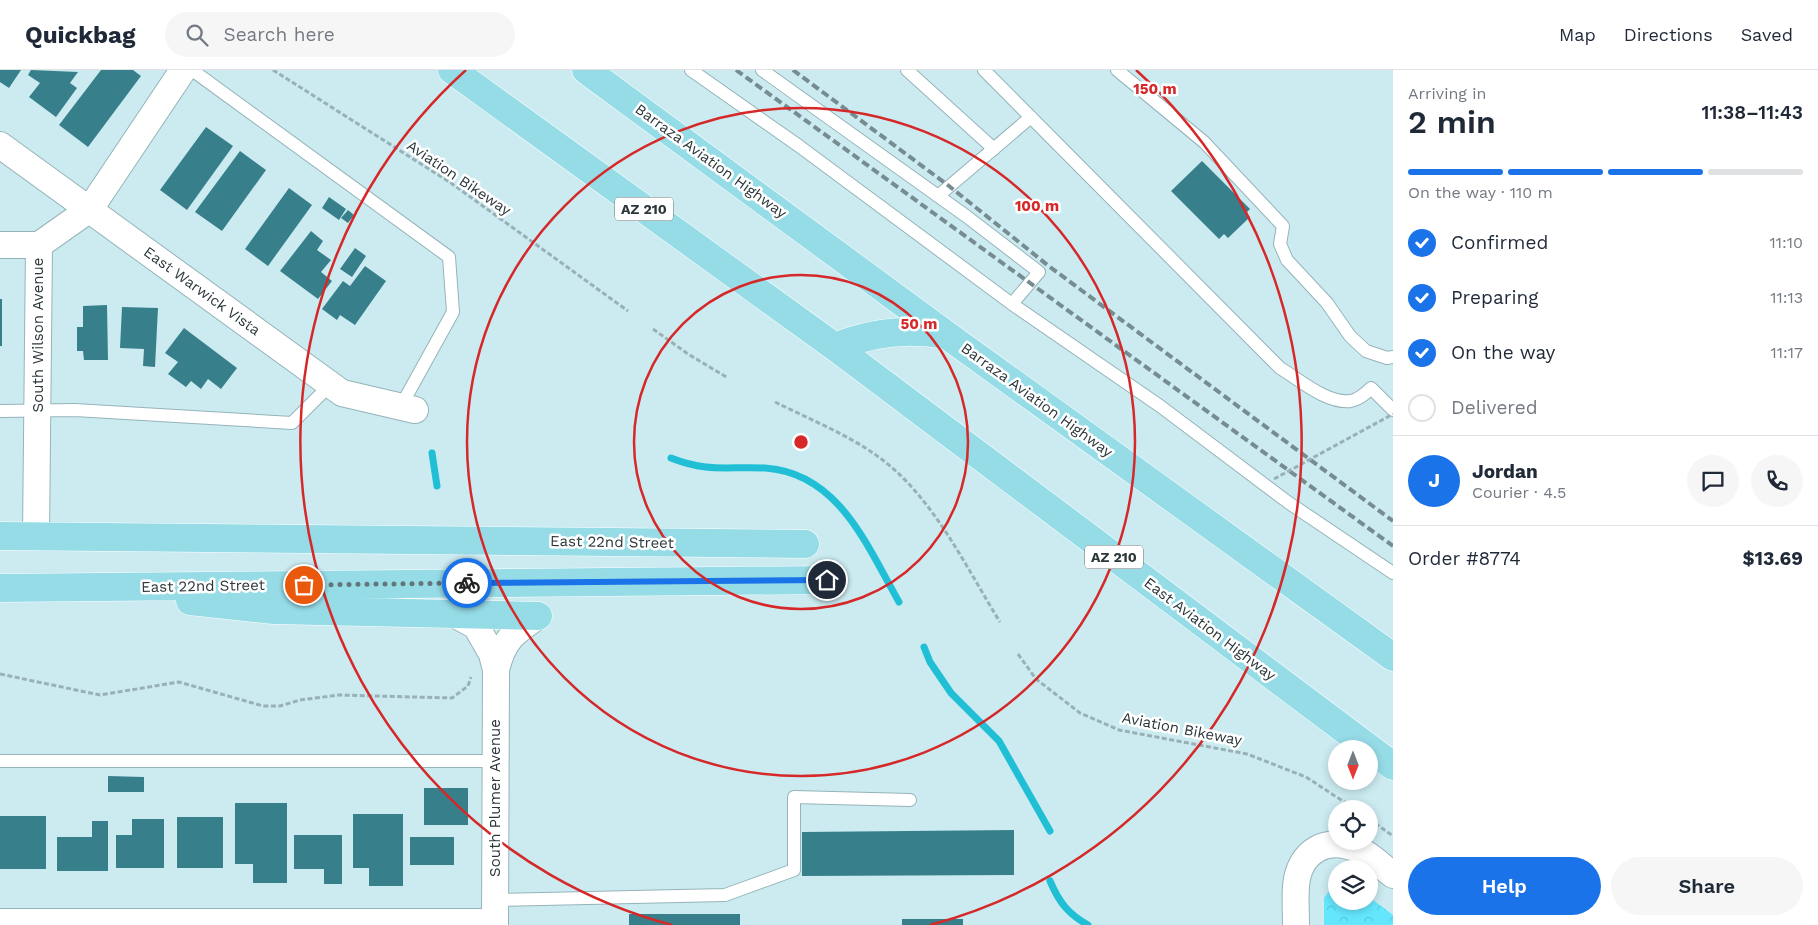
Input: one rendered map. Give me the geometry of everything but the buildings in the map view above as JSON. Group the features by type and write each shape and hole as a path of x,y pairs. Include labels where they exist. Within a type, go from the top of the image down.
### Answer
{"main road":[{"name":"AZ 210","path":"452,70 835,347"},
{"name":"Barraza Aviation Highway","path":"586,70 946,335 1393,657"},
{"path":"835,347 860,337 890,331 924,330 946,335"},
{"name":"East Aviation Highway","path":"835,347 1393,766"},
{"name":"East 22nd Street","path":"0,536 805,544"},
{"name":"East 22nd Street","path":"0,588 827,580"},
{"path":"64,587 274,610 538,616"}],"street":[{"name":"South Wilson Avenue","path":"36,536 39,246 90,209 184,70"},
{"name":"East Warwick Vista","path":"0,145 342,393 408,408"},
{"path":"0,245 39,246"},
{"name":"South Plumer Avenue","path":"452,614 476,626 492,654 484,671 496,761 495,916"},
{"name":"South Plumer Avenue","path":"484,671 516,631 538,616"},
{"path":"1296,925 1296,885 1302,864 1315,849 1326,844 1359,850 1393,875"},
{"path":"0,922 495,916"}],"lane":[{"path":"192,70 449,256 453,312 408,408"},
{"path":"691,70 807,152 1012,304 1160,406 1289,502 1393,573"},
{"path":"762,70 938,196 1039,272 1012,304"},
{"path":"907,70 994,149"},
{"path":"984,70 1280,368 1316,391 1333,398 1351,401 1362,397 1371,388 1393,410"},
{"path":"1117,70 1204,142 1283,226 1280,244 1287,260 1327,303 1350,336 1366,350 1387,358 1393,357"},
{"path":"938,196 1031,118"},
{"path":"0,410 75,410 292,423 330,385"},
{"path":"0,760 496,761"},
{"path":"495,916 725,895 794,870 794,797 910,800"}],"path":[{"name":"Aviation Bikeway","path":"273,70 451,183 628,311"},
{"path":"653,329 688,354 728,378"},
{"path":"775,402 873,453 903,478 935,517 1000,622"},
{"path":"1274,479 1393,414"},
{"name":"Aviation Bikeway","path":"1018,654 1036,679 1080,713 1119,730 1247,754 1306,777 1341,800"},
{"path":"0,674 100,694 179,682 263,706 280,706 300,700 339,694 452,698 484,671"},
{"path":"1378,825 1393,836"}],"green space":[{"path":"1328,893 1328,910 1378,910 1378,904 1393,915 1393,925 1324,925 1324,898"}],"waterway":[{"path":"432,453 437,486"},
{"path":"671,458 697,466 765,468 791,473 813,483 848,516 862,536 899,602"},
{"path":"924,647 930,662 951,693 999,741 1050,831"},
{"path":"1050,881 1065,907 1088,925"}],"railway":[{"path":"736,70 1393,546"},
{"path":"793,70 949,186 1050,267 1393,521"}],"way so far":[{"path":"304,585 467,583"}],"route":[{"path":"467,583 827,580"}]}
